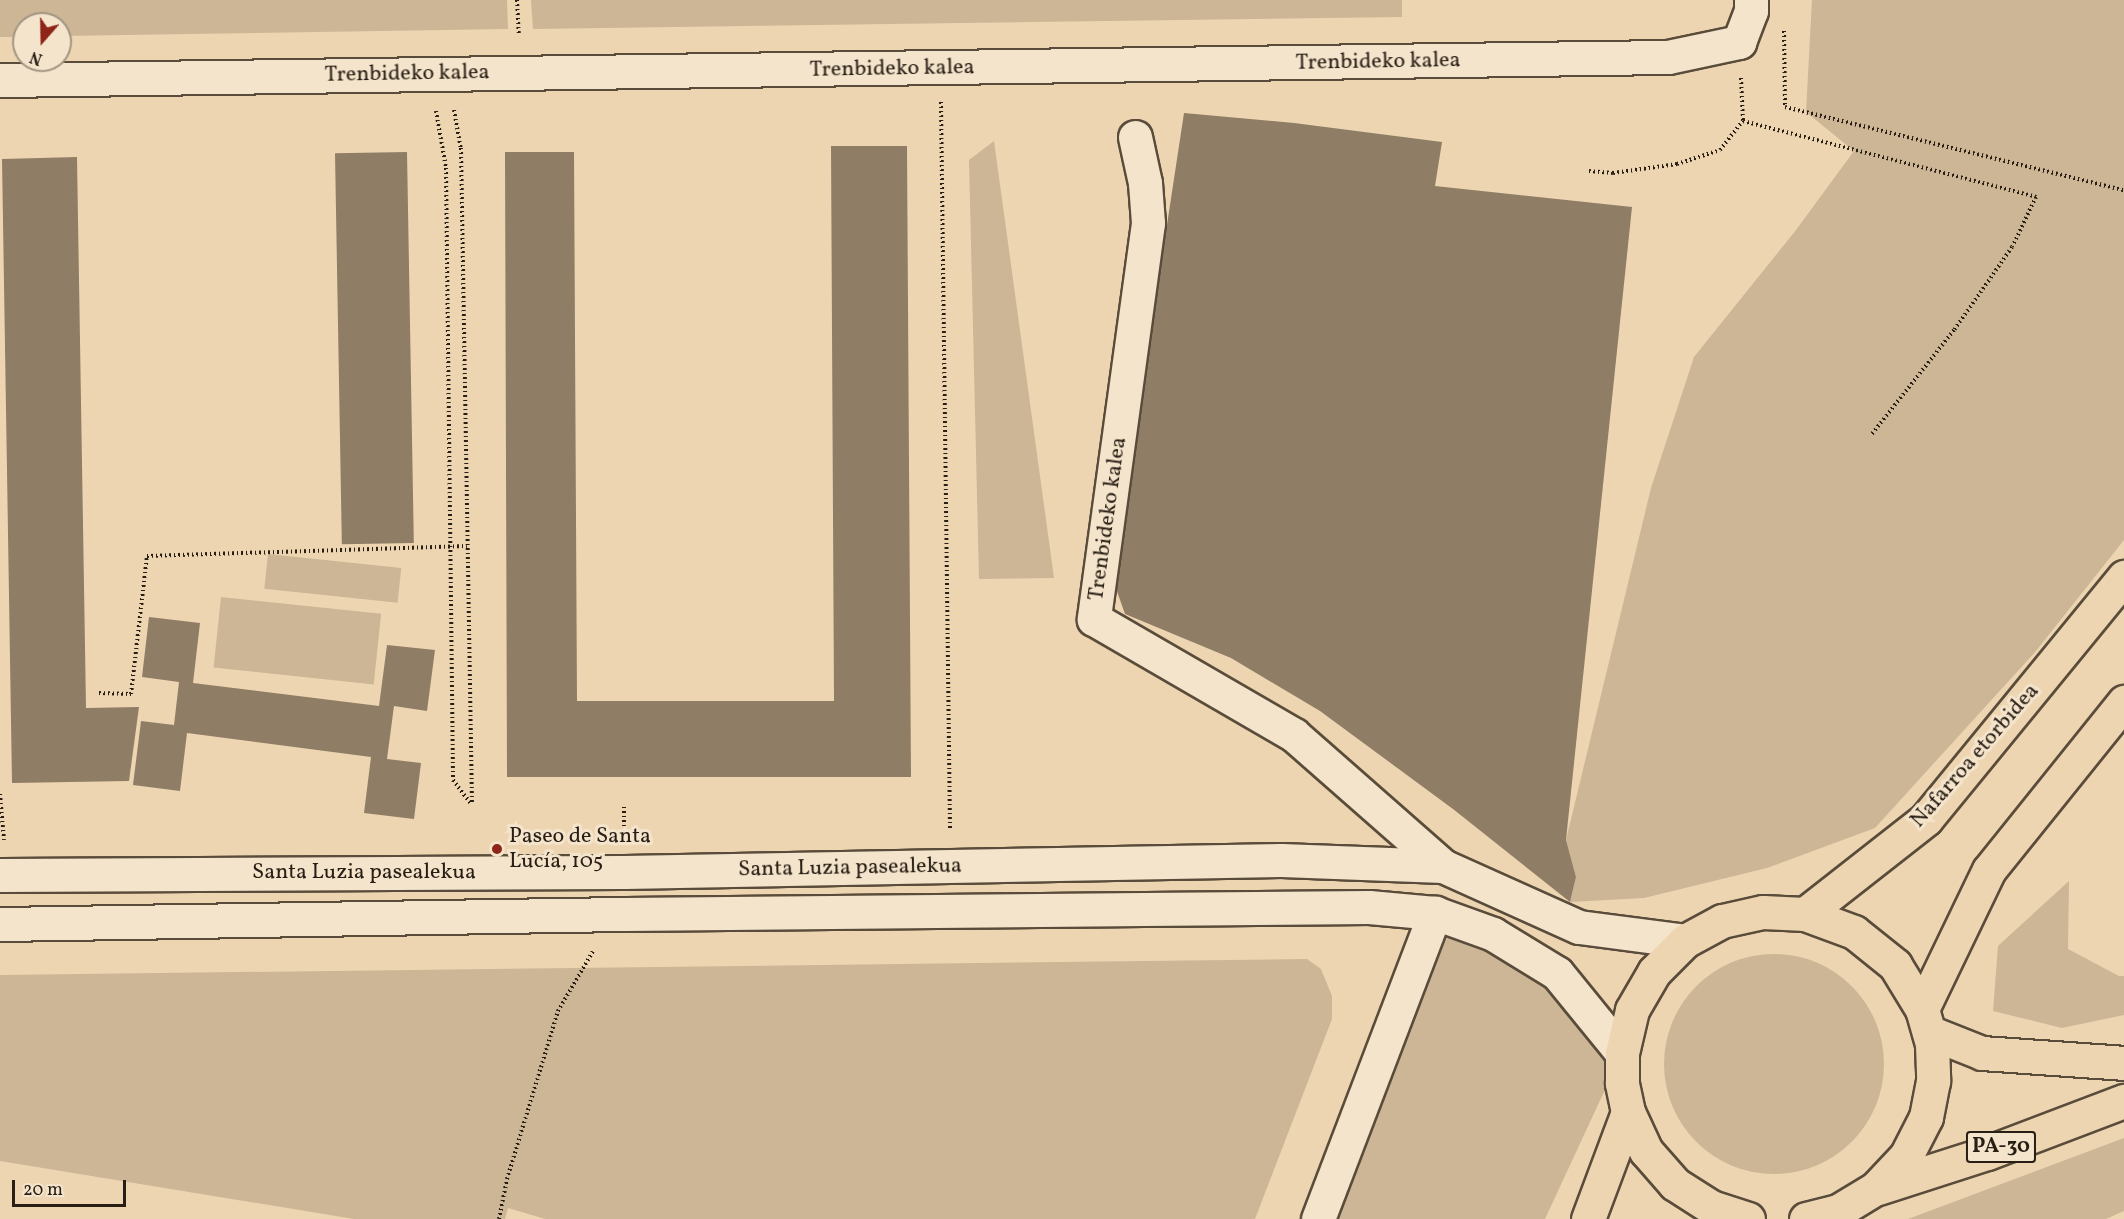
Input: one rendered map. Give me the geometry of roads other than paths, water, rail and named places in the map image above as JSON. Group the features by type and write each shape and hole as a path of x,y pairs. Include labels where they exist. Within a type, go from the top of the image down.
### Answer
{"main road":[{"name":"Nafarroa etorbidea","path":"1805,914 1926,819 2124,577"},
{"path":"2124,702 1989,870 1925,1021 1982,1053 2124,1063"},
{"name":"PA-30","path":"1748,1219 1711,1207 1675,1184 1646,1151 1628,1112 1622,1083 1622,1053 1632,1010 1654,972 1685,941 1722,921 1763,912 1805,914 1854,932 1895,965 1925,1021 1932,1044 1933,1081 1926,1117 1906,1156 1876,1188"},
{"name":"PA-30","path":"1806,1219 1838,1211 1876,1188 1987,1152 2124,1101"},
{"path":"1588,1219 1628,1112"}],"street":[{"name":"Trenbideko kalea","path":"0,80 1668,57 1740,42 1751,11 1751,0"},
{"name":"Trenbideko kalea","path":"1136,137 1145,183 1148,223 1094,619 1294,735 1443,866"},
{"name":"Santa Luzia pasealekua","path":"4,875 624,872 1281,860 1443,866 1580,927 1685,941"},
{"name":"Santa Luzia pasealekua","path":"0,924 657,913 1369,907 1435,913 1493,934 1557,973 1622,1053"},
{"path":"1318,1219 1435,913"}],"place":[{"name":"Paseo de Santa Lucía, 105","path":"497,849"}]}
